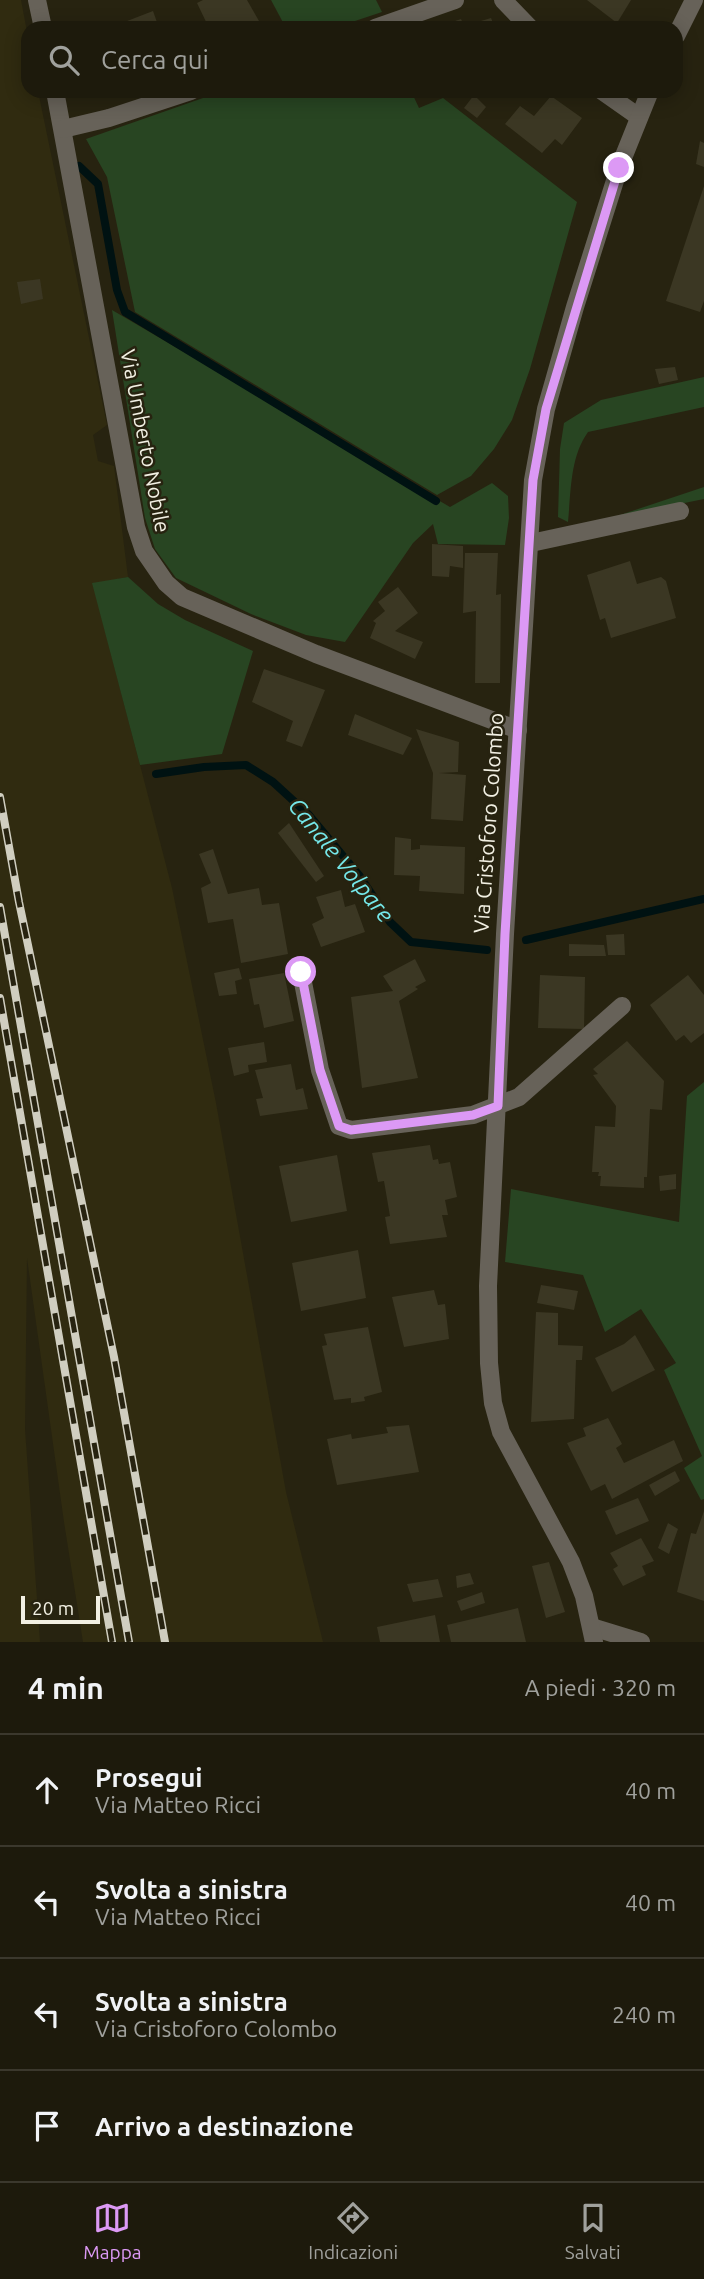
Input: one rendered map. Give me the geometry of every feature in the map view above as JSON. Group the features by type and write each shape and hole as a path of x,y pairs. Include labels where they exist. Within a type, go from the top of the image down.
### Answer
{"street":[{"path":"37,0 42,21"},
{"path":"395,21 455,0"},
{"path":"503,0 523,21"},
{"path":"683,22 694,0"},
{"name":"Via Umberto Nobile","path":"56,98 136,527 144,551 166,583 182,597 220,615 518,730"},
{"path":"63,129 109,118 170,98"},
{"path":"612,98 639,117"},
{"name":"Via Cristoforo Colombo","path":"593,1634 584,1596 570,1562 501,1432 493,1403 489,1363 488,1286 505,934 533,480 546,409 615,181 647,98"},
{"path":"531,543 680,510"},
{"path":"301,972 320,1070 339,1126 351,1130 473,1115 519,1097 622,1006"},
{"path":"593,1634 641,1642"}],"shaded area":[{"path":"0,0 21,0 25,21 21,21 21,98 39,98 107,425 93,435 98,461 114,466 128,577 93,584 172,888 216,1103 286,1492 323,1642 83,1642 27,1258 25,1429 40,1642 0,1642"}],"green space":[{"path":"271,0 376,0 382,12 355,21 282,21"},
{"path":"203,98 414,98 419,108 443,98 577,202 530,369 512,420 494,449 471,476 437,495 135,312 107,177 86,139"},
{"path":"112,310 450,507 492,483 508,496 509,518 505,545 438,544 433,524 413,543 345,642 306,635 251,614 176,578 155,549 145,518"},
{"path":"704,377 704,407 588,432 575,464 568,522 558,517 560,449 564,423 601,400"},
{"path":"704,487 704,499 611,518"},
{"path":"128,577 158,604 185,620 253,651 222,754 140,765 92,583"},
{"path":"704,1082 704,1499 701,1500 684,1468 702,1456 664,1370 676,1363 641,1309 605,1332 583,1275 505,1262 511,1189 679,1222 687,1096"}],"building":[{"path":"203,0 247,0 259,21 206,21 197,3"},
{"path":"587,0 631,0 618,21 614,21"},
{"path":"153,11 157,21 127,21"},
{"path":"472,98 477,98 486,107 477,118 464,108"},
{"path":"549,98 554,98 582,118 562,145 555,139 542,153 505,124 520,106 534,116"},
{"path":"700,141 704,143 704,167 696,164"},
{"path":"704,186 704,301 700,312 666,301"},
{"path":"40,279 43,299 21,304 17,282"},
{"path":"675,367 678,380 659,384 655,369"},
{"path":"432,544 463,546 463,568 450,566 449,577 432,576"},
{"path":"465,553 498,553 496,595 501,594 500,683 475,683 476,611 463,613"},
{"path":"630,561 637,584 661,577 666,581 676,618 611,638 605,618 600,620 587,575"},
{"path":"398,587 418,613 395,631 423,642 415,659 370,638 376,623 373,621 385,611 378,602"},
{"path":"264,669 325,690 302,747 286,741 293,721 252,702"},
{"path":"355,714 412,738 403,755 348,735"},
{"path":"416,729 459,742 458,772 439,773 466,775 463,821 431,819 433,773"},
{"path":"289,823 324,876 316,882 278,833"},
{"path":"395,837 411,839 411,850 420,849 420,845 465,847 464,894 419,891 420,876 394,875"},
{"path":"213,849 228,894 259,888 262,905 279,903 288,954 241,963 233,919 208,923 201,888 211,883 199,854"},
{"path":"341,890 345,907 355,904 365,932 321,947 312,924 324,918 316,897"},
{"path":"624,934 625,955 608,955 606,935"},
{"path":"569,944 604,945 606,956 569,956"},
{"path":"415,959 426,981 399,1001 418,1078 362,1088 351,997 393,991 383,976"},
{"path":"239,968 242,979 235,981 237,994 219,996 214,973"},
{"path":"284,973 294,1021 264,1028 259,1004 254,1005 249,979"},
{"path":"540,975 585,977 584,1029 538,1028"},
{"path":"688,975 704,995 704,1033 691,1043 684,1035 676,1041 650,1005"},
{"path":"627,1041 664,1081 662,1110 650,1109 647,1177 644,1177 644,1188 600,1186 599,1172 592,1172 595,1126 615,1127 616,1106 593,1075 598,1074 593,1069"},
{"path":"264,1042 267,1062 248,1065 249,1072 234,1076 228,1048"},
{"path":"291,1064 296,1090 303,1088 308,1109 260,1116 256,1099 263,1098 255,1070"},
{"path":"430,1145 433,1160 438,1159 439,1164 450,1162 457,1197 445,1200 448,1215 442,1215 447,1237 390,1244 385,1217 390,1216 384,1181 378,1182 372,1153"},
{"path":"337,1155 347,1211 291,1222 279,1166"},
{"path":"676,1174 676,1189 660,1191 659,1176"},
{"path":"358,1250 366,1298 301,1311 292,1263"},
{"path":"541,1285 578,1291 574,1310 537,1303"},
{"path":"434,1290 438,1305 445,1304 449,1339 404,1347 392,1297"},
{"path":"536,1312 558,1313 558,1345 583,1346 582,1360 576,1360 574,1419 531,1422"},
{"path":"368,1327 382,1392 364,1397 365,1401 351,1403 351,1398 334,1400 322,1346 327,1345 324,1334"},
{"path":"635,1335 655,1370 612,1392 595,1358 624,1344"},
{"path":"608,1418 622,1444 616,1448 624,1463 674,1440 683,1461 612,1499 605,1484 591,1491 567,1443 586,1436 583,1428"},
{"path":"409,1425 419,1472 337,1485 327,1439 351,1434 352,1439 388,1433 386,1427"},
{"path":"675,1471 680,1481 655,1496 649,1485"},
{"path":"638,1498 649,1521 616,1535 605,1511"},
{"path":"704,1511 704,1601 677,1592 691,1533 696,1534"},
{"path":"668,1523 678,1529 669,1554 658,1548"},
{"path":"641,1538 654,1561 642,1566 646,1575 623,1586 613,1569 618,1566 610,1553"},
{"path":"549,1562 565,1612 546,1618 532,1566"},
{"path":"470,1573 474,1584 457,1588 456,1576"},
{"path":"438,1579 443,1597 413,1602 407,1584"},
{"path":"482,1592 485,1603 461,1611 457,1601"},
{"path":"518,1608 526,1642 451,1642 447,1625"},
{"path":"435,1615 440,1642 380,1642 377,1627"}],"waterway":[{"path":"79,166 98,184 117,290 125,312 436,501"},
{"name":"Canale Volpare","path":"156,774 204,767 246,765 273,782 309,815 359,875 390,922 411,942 487,950"},
{"name":"Canale Volpare","path":"526,940 704,899"}],"railway":[{"path":"0,797 19,902 114,1357 165,1642"},
{"path":"0,907 129,1642"},
{"path":"0,998 112,1642"}],"route":[{"path":"301,972 320,1070 339,1126 351,1130 473,1115 498,1106 505,934 533,480 546,409 619,168"}]}
